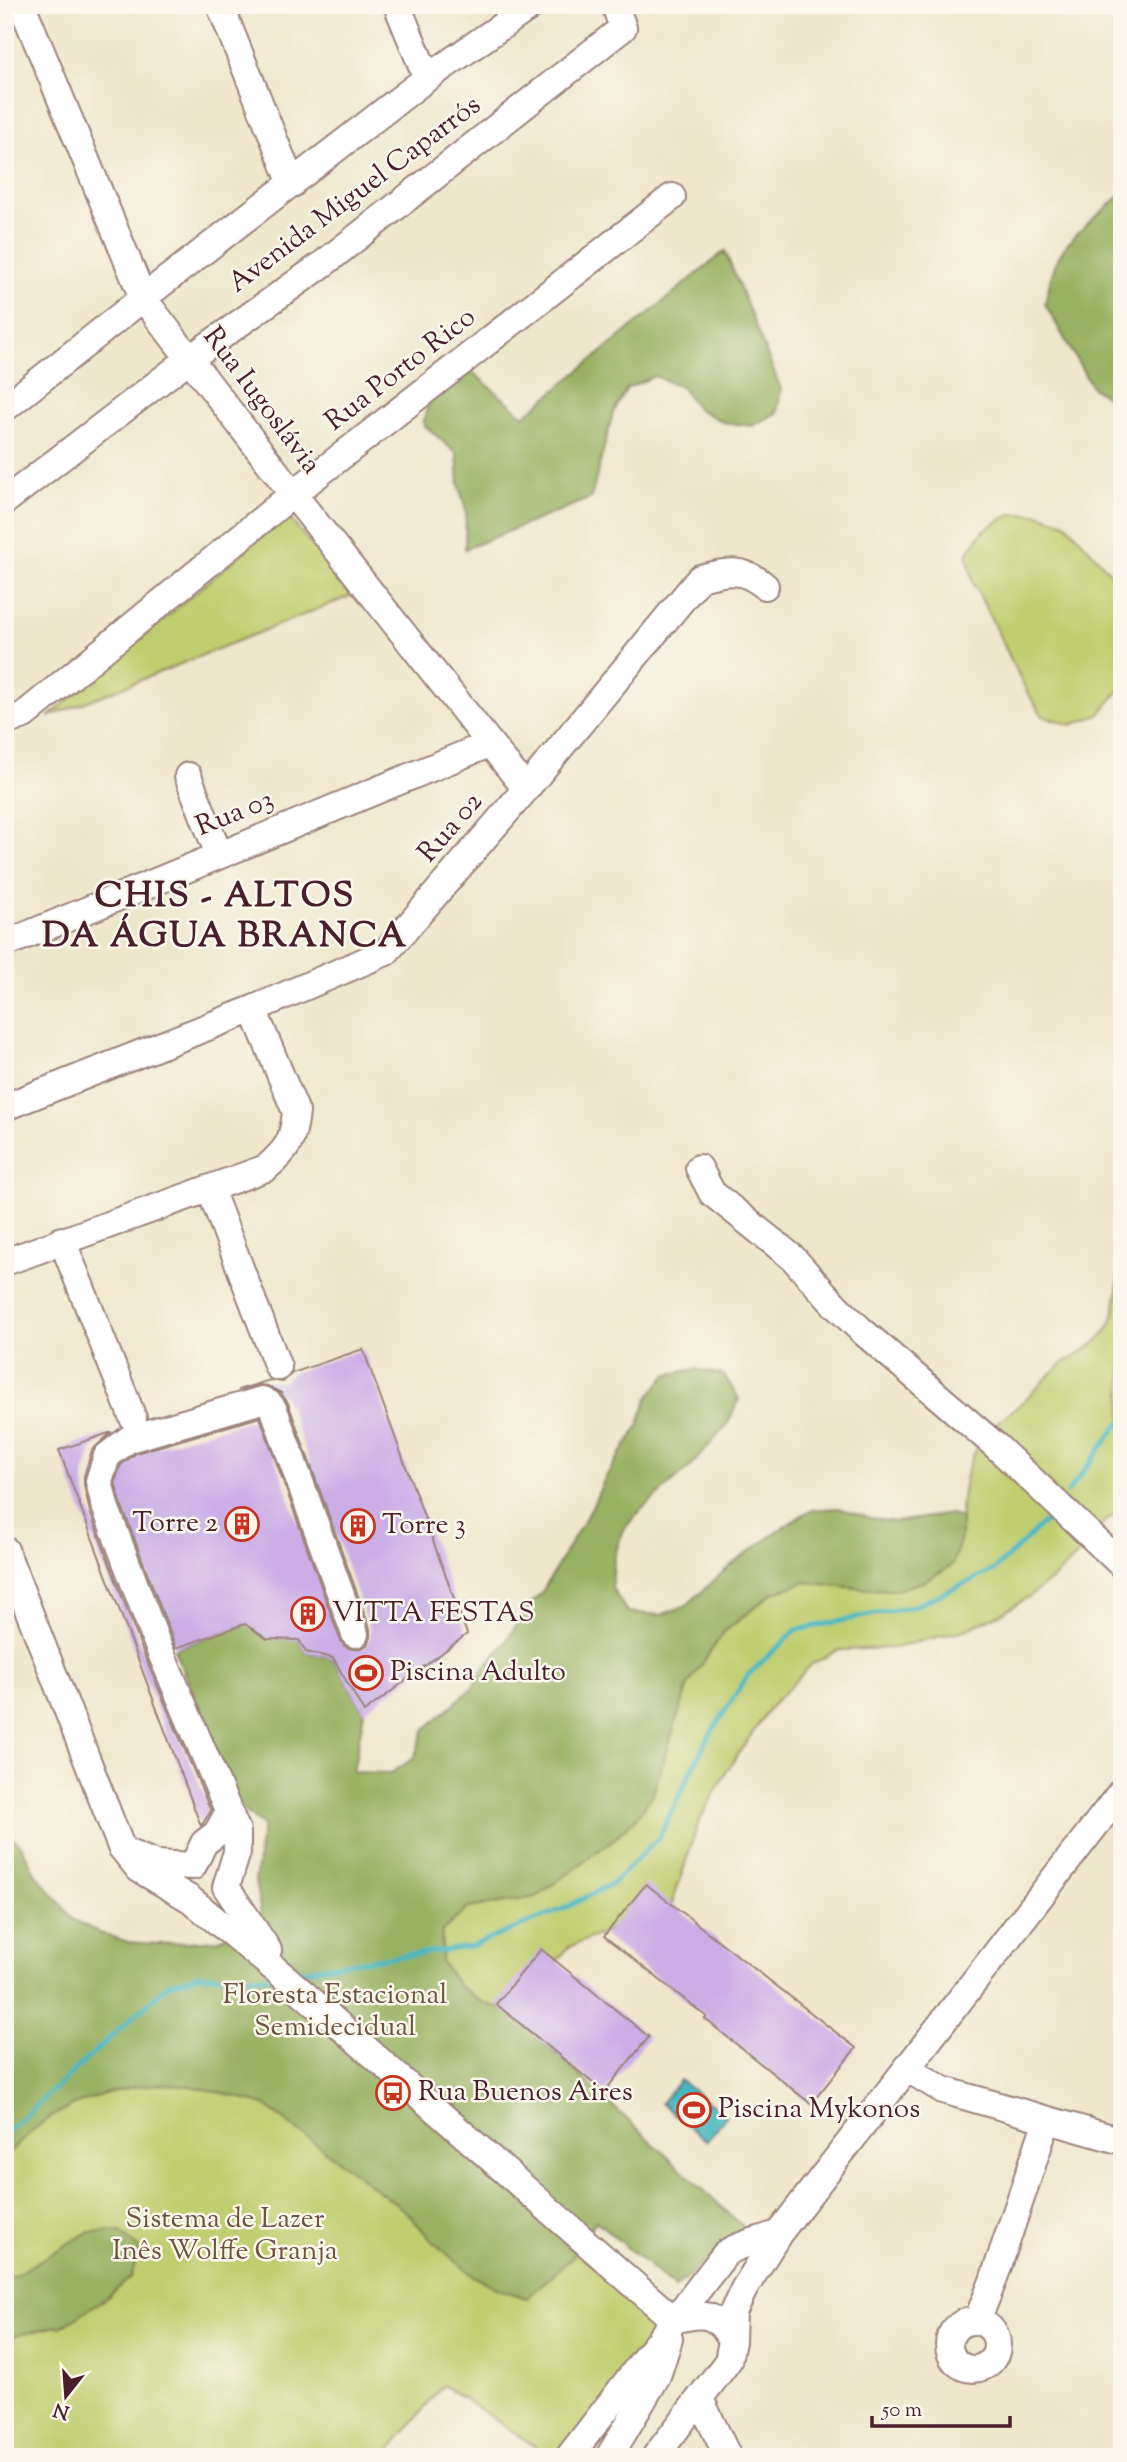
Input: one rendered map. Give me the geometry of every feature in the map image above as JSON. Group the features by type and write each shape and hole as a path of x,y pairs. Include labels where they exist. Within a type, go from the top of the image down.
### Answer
{"street":[{"name":"Rua Iugoslávia","path":"22,5 144,298 293,494 526,789"},
{"path":"220,5 292,184"},
{"path":"397,5 427,78"},
{"name":"Avenida Miguel Caparrós","path":"5,408 427,78 532,5"},
{"name":"Avenida Miguel Caparrós","path":"5,501 188,359 323,264 622,28 615,5"},
{"name":"Rua Porto Rico","path":"5,722 24,715 293,494 673,197"},
{"name":"Rua 02","path":"5,1107 253,1009 386,952 526,789 700,578 729,571 755,577 765,586"},
{"name":"Rua 03","path":"5,944 489,744"},
{"path":"188,776 219,855"},
{"path":"5,1262 266,1168 285,1151 294,1130 296,1112 253,1009"},
{"path":"699,1168 712,1193 793,1258 835,1306 996,1446 1122,1565"},
{"path":"210,1189 278,1367"},
{"path":"62,1240 133,1418"},
{"path":"5,1550 121,1847 139,1869 202,1905 215,1903 224,1893 237,1852 237,1831 159,1646 105,1506 99,1481 107,1456 129,1439 262,1400 269,1403 273,1407 355,1634"},
{"path":"655,2457 728,2361 733,2312 744,2289 779,2234 1117,1805"},
{"path":"228,1813 217,1833 204,1843 193,1866 188,1870 184,1888 190,1899 288,1979 674,2320"},
{"path":"121,1847 156,1864 193,1866 206,1862 219,1868 226,1880 226,1887 288,1979"},
{"path":"908,2069 943,2090 1122,2141"},
{"path":"977,2321 1047,2120"},
{"path":"569,2457 726,2253 740,2244 779,2234"},
{"path":"674,2320 694,2315 712,2316 725,2328 732,2341"},
{"path":"608,2457 657,2376 674,2320"},
{"path":"699,2399 728,2457"}],"green space":[{"path":"1122,194 1122,404 1117,404 1092,387 1045,304 1054,267 1065,247"},
{"path":"725,251 781,389 777,413 752,426 723,422 698,409 681,387 655,376 627,388 613,413 591,498 465,549 466,511 459,484 457,454 423,424 430,396 468,368 524,416"},
{"path":"1011,514 1038,514 1066,523 1122,586 1122,687 1099,715 1071,725 1043,716 1027,692 973,582 967,553 984,530"},
{"path":"287,515 353,595 48,717"},
{"path":"1122,1260 1122,1509 1096,1529 1077,1556 1055,1577 1004,1612 968,1629 894,1648 838,1650 812,1664 771,1706 728,1769 699,1821 672,1904 569,1947 511,2012 483,2003 458,1985 441,1961 442,1931 468,1908 536,1897 614,1839 652,1796 688,1685 724,1632 773,1593 805,1582 867,1589 961,1537 965,1478 975,1451 999,1421 1061,1365 1101,1338 1115,1309"},
{"name":"Floresta Estacional Semidecidual","path":"695,1369 724,1375 739,1399 727,1425 690,1467 642,1509 623,1530 614,1558 612,1588 627,1612 661,1615 687,1605 731,1565 810,1510 838,1508 895,1522 951,1514 961,1518 961,1537 952,1565 925,1581 897,1590 805,1582 773,1593 724,1632 688,1685 652,1796 636,1818 614,1839 536,1897 468,1908 442,1931 441,1961 458,1985 483,2003 511,2012 749,2232 704,2262 675,2288 596,2221 571,2258 527,2298 499,2289 473,2276 431,2240 408,2213 264,2105 201,2088 179,2085 162,2084 124,2089 67,2108 37,2127 5,2157 5,1831 21,1845 35,1873 74,1920 100,1933 128,1942 158,1944 217,1940 262,1919 255,1881 263,1826 240,1807 174,1649 245,1624 299,1640 306,1652 333,1658 364,1712 353,1772 391,1773 414,1758 424,1730 472,1688 506,1642 523,1613 542,1592 593,1505 605,1478 638,1427 647,1399 666,1375"},
{"name":"Sistema de Lazer Inês Wolffe Granja","path":"217,1940 663,2326 562,2457 551,2457 443,2385 384,2457 5,2457 5,2134"},
{"path":"119,2231 140,2249 131,2277 109,2296 61,2327 5,2338 5,2281 88,2232"}],"water":[{"name":"Piscina Mykonos","path":"680,2080 726,2116 707,2141 661,2103"}],"building":[{"path":"363,1349 467,1634 364,1712 333,1658 306,1652 299,1640 267,1639 245,1624 176,1648 115,1482 121,1465 136,1453 260,1417 340,1639 344,1646 352,1649 367,1645 370,1629 288,1403 281,1393 268,1386 258,1385 238,1390 270,1380 283,1382 292,1373"},
{"path":"112,1432 92,1450 84,1476 90,1512 143,1652 211,1811 201,1826 59,1450"},
{"path":"646,1884 856,2048 811,2104 604,1936"},
{"path":"541,1949 649,2037 604,2092 496,2004"}],"waterway":[{"path":"1068,1492 1122,1423"},
{"path":"301,1971 470,1947 565,1908 613,1883 659,1837 706,1741 748,1675 796,1630 915,1606 994,1570 1048,1519"},
{"path":"5,2134 169,1984 200,1975 268,1977"}],"place":[{"name":"Torre 2","path":"242,1524"},
{"name":"Torre 3","path":"358,1526"},
{"name":"VITTA FESTAS","path":"308,1614"},
{"name":"Piscina Adulto","path":"366,1673"},
{"name":"Rua Buenos Aires","path":"393,2093"},
{"name":"Piscina Mykonos","path":"694,2110"}],"district":[{"name":"CHIS - ALTOS DA ÁGUA BRANCA","path":"225,917"}]}
